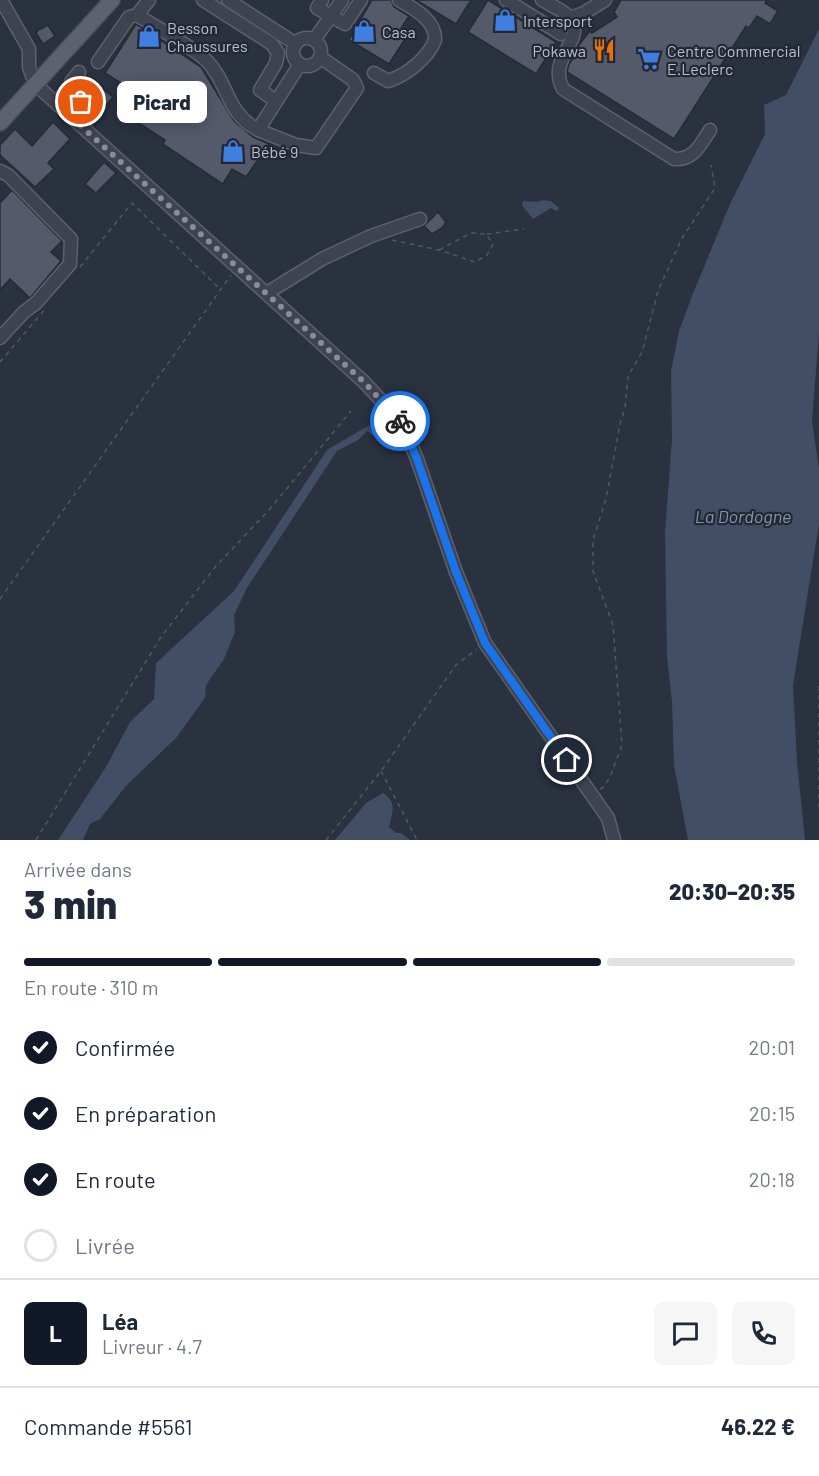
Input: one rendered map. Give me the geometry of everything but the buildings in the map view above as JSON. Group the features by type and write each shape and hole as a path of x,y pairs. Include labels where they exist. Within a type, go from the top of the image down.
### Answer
{"main road":[{"path":"0,123 112,0"}],"lane":[{"path":"1,0 29,49 29,66 35,84 364,382 402,423 417,459 456,572 485,643 608,818 614,840"},
{"path":"98,62 129,17 137,15 149,0"},
{"path":"203,0 272,44 278,53 276,63 260,90 276,101"},
{"path":"322,0 317,8 345,24 352,2"},
{"path":"374,74 388,81 399,78 423,58 435,40 433,26 425,17 399,0"},
{"path":"506,0 561,34"},
{"path":"542,0 570,18 575,29 573,40 564,53 557,78 563,89 674,159 692,156 710,130"},
{"path":"570,18 584,13 605,0"},
{"path":"237,2 296,44"},
{"path":"546,25 555,8"},
{"path":"137,15 206,60 220,78 232,108 247,124 296,145 316,148 357,88 353,80 320,57"},
{"path":"314,40 332,17"},
{"path":"302,39 314,40 320,48 320,57 314,64 300,64 294,57 296,44 302,39"},
{"path":"258,130 300,64"},
{"path":"79,72 70,82 72,93 91,110 80,125"},
{"path":"0,338 24,312 36,303 70,264 71,256 71,239 3,176"},
{"path":"267,293 322,258 371,236 420,219"}],"path":[{"path":"591,793 604,787 622,745 613,625 593,571 593,540 606,499 625,408 628,376 642,351 658,291 681,240 715,188 711,165"},
{"path":"75,273 132,203 221,289"},
{"path":"439,250 471,233 486,234 525,229"},
{"path":"371,236 439,250 475,262 487,255 493,243 486,234"},
{"path":"0,599 237,266"},
{"path":"0,362 46,308"},
{"path":"36,840 161,637 216,566 269,510 351,411"},
{"path":"326,840 381,771 456,665 485,643"},
{"path":"819,686 819,812"},
{"path":"381,771 416,839"}],"water":[{"name":"La Dordogne","path":"819,29 819,333 812,421 819,469 819,524 793,685 797,762 805,840 688,840 674,765 672,702 667,656 665,532 672,439 671,371 679,331 692,296 730,204 765,134 764,105 786,95"},
{"path":"523,201 551,201 559,208 557,211 551,208 533,219 522,205"},
{"path":"373,423 380,423 381,429 373,436 367,431 358,440 337,451 247,588 234,615 235,632 224,659 206,685 205,698 176,738 126,786 100,819 90,824 83,840 58,840 106,767 130,722 154,699 156,663 234,591 327,450"},
{"path":"383,793 392,804 393,812 389,827 410,840 335,840 366,803"}],"way so far":[{"path":"81,102 91,110 80,125 364,382 400,421"}],"place":[{"name":"Intersport","path":"505,20"},
{"name":"Casa","path":"364,31"},
{"name":"Besson Chaussures","path":"149,36"},
{"name":"Pokawa","path":"604,50"},
{"name":"Centre Commercial E.Leclerc","path":"649,59"},
{"name":"Picard","path":"81,102"},
{"name":"Bébé 9","path":"233,151"}],"route":[{"path":"400,421 417,459 456,572 485,643 567,760"}]}
